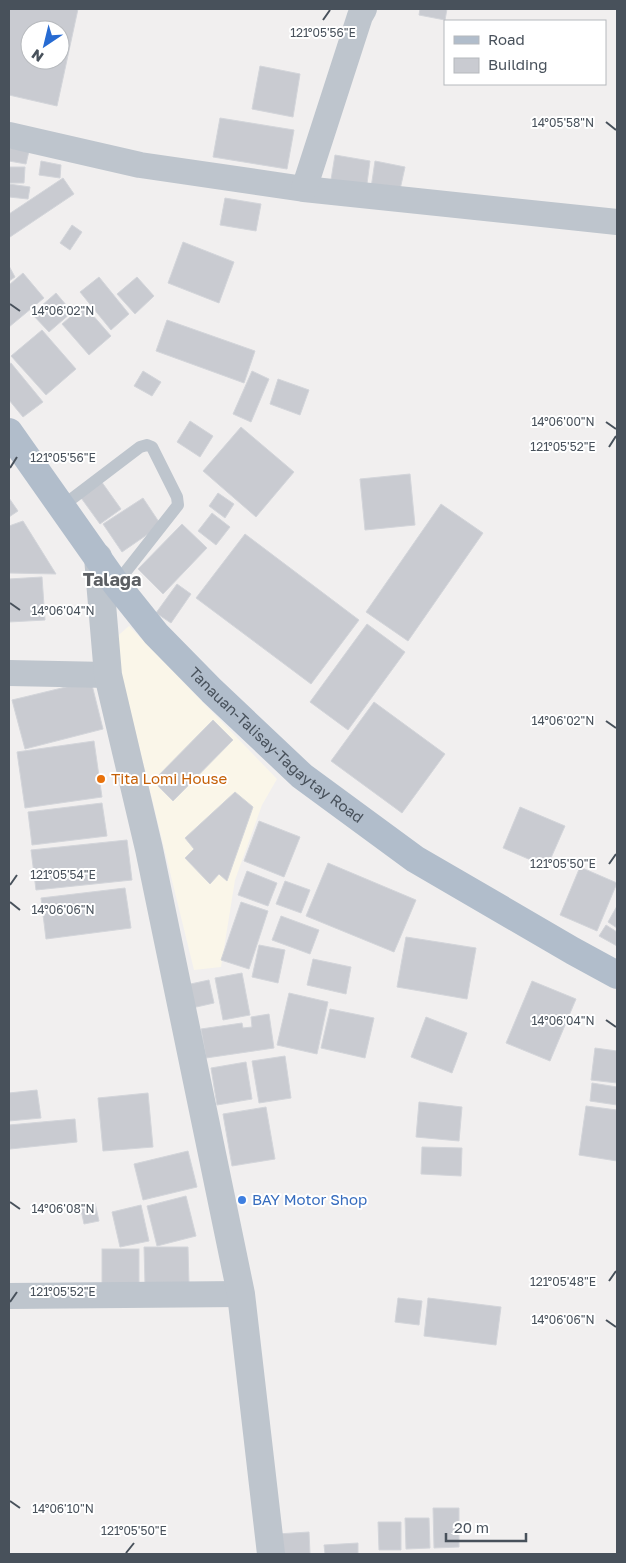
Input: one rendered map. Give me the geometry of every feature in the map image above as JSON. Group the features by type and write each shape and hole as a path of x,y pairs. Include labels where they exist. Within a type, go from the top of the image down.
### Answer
{"main road":[{"name":"Tanauan-Talisay-Tagaytay Road","path":"9,432 116,584 156,634 302,776 415,859 573,952 617,975"}],"street":[{"path":"304,189 360,16 364,9"},
{"path":"9,135 140,165 304,189 617,222"},
{"path":"98,557 108,675 149,849 241,1294 271,1554"},
{"path":"9,673 108,675"},
{"path":"9,1296 241,1294"}],"lane":[{"path":"62,507 140,448 147,445 152,447 177,497 178,505 116,584"}],"shaded area":[{"path":"129,626 277,779 262,805 235,880 221,967 194,970 113,640"}],"building":[{"path":"9,9 78,9 70,46 70,20 20,20 20,70 65,70 57,106 9,95"},
{"path":"420,9 447,9 445,20 419,15"},
{"path":"260,66 300,74 293,117 252,109"},
{"path":"220,118 294,130 287,169 213,157"},
{"path":"9,148 29,151 26,164 9,161"},
{"path":"335,155 370,161 366,191 330,186"},
{"path":"41,161 61,165 60,178 39,175"},
{"path":"375,161 405,167 399,194 371,188"},
{"path":"9,167 25,167 24,183 9,183"},
{"path":"63,178 74,194 10,237 9,214"},
{"path":"9,184 30,187 28,199 9,197"},
{"path":"225,198 261,204 256,231 220,225"},
{"path":"72,225 82,232 70,250 60,243"},
{"path":"183,242 234,262 219,303 168,283"},
{"path":"9,266 15,277 9,281"},
{"path":"23,273 44,298 9,327 9,285"},
{"path":"99,277 129,314 111,330 80,292"},
{"path":"137,277 154,296 135,314 117,294"},
{"path":"56,293 72,312 49,332 32,314"},
{"path":"84,305 111,336 89,355 62,324"},
{"path":"167,320 255,351 244,383 156,351"},
{"path":"42,330 76,369 46,395 11,356"},
{"path":"11,363 43,402 23,417 9,400 9,364"},
{"path":"143,371 161,382 152,396 134,386"},
{"path":"252,371 269,379 251,422 233,414"},
{"path":"278,379 309,390 300,415 270,404"},
{"path":"190,421 213,436 200,457 177,442"},
{"path":"241,427 294,472 256,517 203,471"},
{"path":"410,474 415,525 365,530 360,479"},
{"path":"101,481 121,509 100,524 79,495"},
{"path":"218,493 234,504 225,518 209,506"},
{"path":"9,498 18,511 9,517"},
{"path":"143,498 161,525 122,552 103,524"},
{"path":"441,504 483,533 408,641 366,612"},
{"path":"212,513 230,527 216,545 198,531"},
{"path":"23,521 56,574 9,573 9,526"},
{"path":"182,524 207,548 163,594 138,569"},
{"path":"245,534 359,620 311,684 196,598"},
{"path":"42,577 45,620 9,622 9,579"},
{"path":"177,584 191,594 171,623 156,613"},
{"path":"367,624 405,652 348,730 310,702"},
{"path":"91,681 103,729 25,749 12,700"},
{"path":"374,702 445,754 402,813 331,761"},
{"path":"213,720 233,740 173,801 153,781"},
{"path":"94,741 102,797 25,808 17,752"},
{"path":"235,792 253,807 227,881 219,874 210,884 185,858 194,849 185,838"},
{"path":"102,803 107,836 32,845 28,812"},
{"path":"520,807 565,826 547,867 503,848"},
{"path":"259,821 300,837 284,877 244,861"},
{"path":"127,840 132,880 36,890 31,850"},
{"path":"328,863 416,900 394,952 306,916"},
{"path":"580,867 617,883 597,931 560,915"},
{"path":"247,871 277,883 268,906 238,895"},
{"path":"285,881 310,890 301,913 276,904"},
{"path":"125,888 131,928 46,939 41,898"},
{"path":"241,902 268,911 249,969 221,960"},
{"path":"617,906 617,928 608,922"},
{"path":"281,916 319,930 310,954 272,940"},
{"path":"606,925 617,932 617,946 599,936"},
{"path":"406,937 476,948 467,999 397,987"},
{"path":"259,945 285,950 278,983 252,977"},
{"path":"313,959 351,967 346,994 307,985"},
{"path":"242,973 250,1015 223,1020 215,978"},
{"path":"209,980 214,1003 192,1008 186,985"},
{"path":"532,981 576,999 550,1061 506,1043"},
{"path":"289,993 328,1002 317,1054 277,1045"},
{"path":"330,1009 374,1018 365,1058 321,1048"},
{"path":"269,1014 274,1048 206,1058 201,1029 242,1023 243,1028 252,1027 251,1017"},
{"path":"426,1017 467,1033 452,1073 411,1057"},
{"path":"595,1048 617,1051 617,1083 591,1080"},
{"path":"285,1056 291,1098 259,1103 252,1061"},
{"path":"246,1062 252,1099 217,1105 211,1068"},
{"path":"592,1083 617,1087 617,1105 590,1101"},
{"path":"37,1090 41,1118 9,1121 9,1093"},
{"path":"148,1093 153,1147 103,1151 98,1098"},
{"path":"419,1102 462,1107 459,1141 416,1137"},
{"path":"586,1106 617,1110 617,1161 579,1155"},
{"path":"266,1107 275,1159 232,1166 223,1114"},
{"path":"75,1119 77,1142 10,1149 9,1125"},
{"path":"422,1147 462,1148 461,1176 421,1174"},
{"path":"188,1151 197,1187 143,1200 134,1164"},
{"path":"186,1196 196,1236 157,1246 147,1206"},
{"path":"95,1203 99,1221 84,1224 80,1205"},
{"path":"141,1205 149,1241 120,1247 112,1212"},
{"path":"144,1247 188,1247 189,1284 145,1285"},
{"path":"102,1249 139,1249 139,1284 102,1284"},
{"path":"398,1298 422,1301 419,1325 395,1322"},
{"path":"428,1298 501,1307 496,1345 424,1336"},
{"path":"433,1508 459,1508 459,1547 434,1548"},
{"path":"405,1518 429,1518 430,1548 406,1549"},
{"path":"378,1522 401,1522 401,1550 379,1550"},
{"path":"309,1532 310,1554 277,1554 277,1534"},
{"path":"358,1543 358,1554 325,1554 324,1545"}],"place":[{"name":"Tita Lomi House","path":"101,779"},
{"name":"BAY Motor Shop","path":"242,1200"}],"district":[{"name":"Talaga","path":"112,580"}]}
